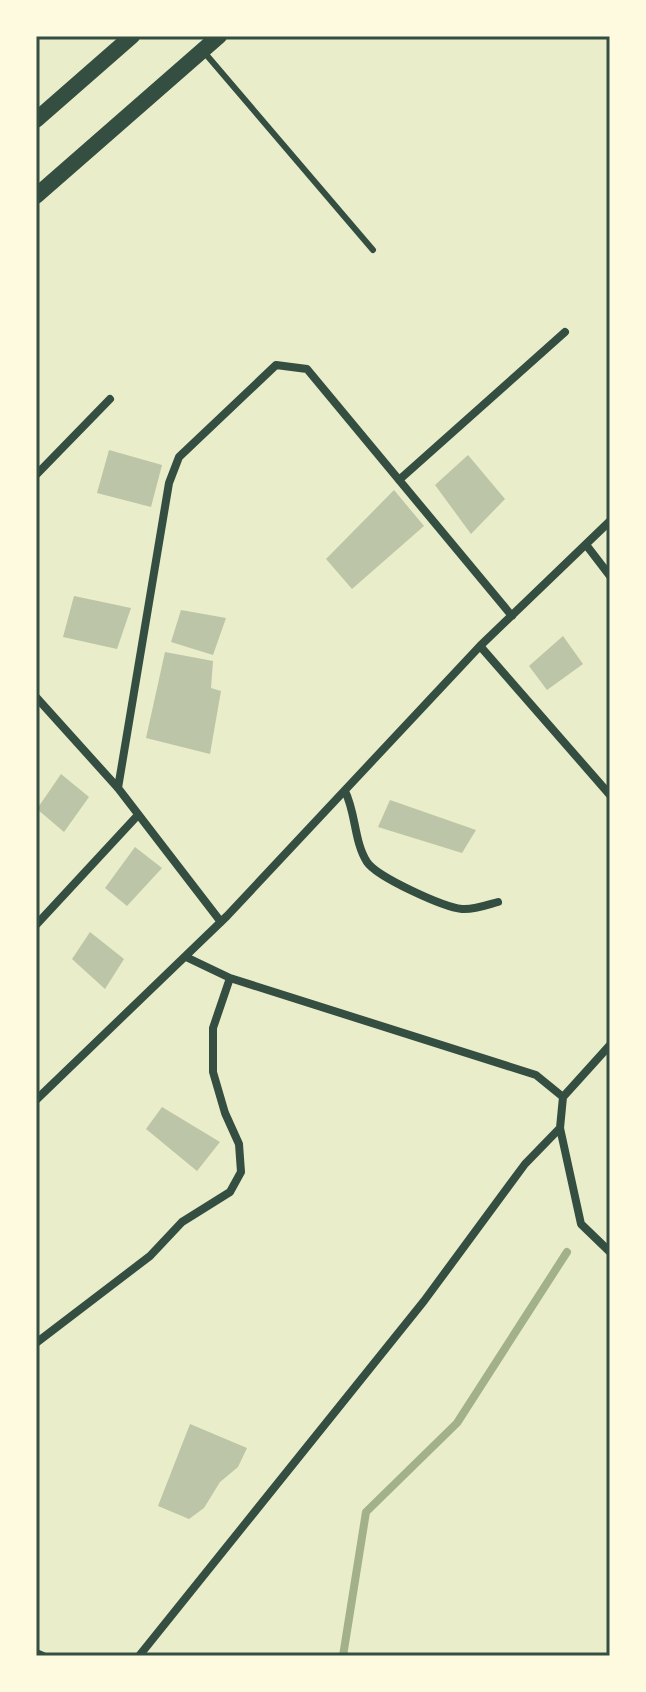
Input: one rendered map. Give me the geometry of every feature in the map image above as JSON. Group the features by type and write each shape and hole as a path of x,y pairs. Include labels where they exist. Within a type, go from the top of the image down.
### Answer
{"main road":[{"path":"36,120 132,36"},
{"path":"36,196 219,36"}],"street":[{"path":"399,480 565,332"},
{"path":"118,788 169,483 179,457 276,365 289,364 307,369 512,616"},
{"path":"36,475 110,399"},
{"path":"36,1100 221,922 480,646 610,521"},
{"path":"587,546 610,576"},
{"path":"480,646 610,795"},
{"path":"36,697 118,788 221,922"},
{"path":"345,791 353,807 362,851 368,864 380,874 461,909 498,902"},
{"path":"36,925 138,815"},
{"path":"186,957 230,978 536,1075 563,1097"},
{"path":"36,1343 150,1256 182,1222 230,1192 241,1172 239,1144 225,1113 213,1072 213,1028 230,978"},
{"path":"610,1045 563,1097 560,1128 581,1224 610,1252"},
{"path":"139,1656 424,1301 525,1164 560,1128"},
{"path":"36,1653 43,1656"}],"lane":[{"path":"203,50 373,250"}],"building":[{"path":"109,450 162,465 151,507 97,493"},
{"path":"468,455 505,499 471,534 435,485"},
{"path":"394,490 424,526 352,589 326,559"},
{"path":"74,596 131,608 117,649 63,637"},
{"path":"181,610 226,618 213,655 171,642"},
{"path":"563,636 583,664 547,690 529,666"},
{"path":"165,652 213,661 211,688 221,691 210,754 146,738"},
{"path":"61,774 89,797 64,832 37,809"},
{"path":"390,800 476,830 462,853 378,827"},
{"path":"135,847 162,868 127,906 105,888"},
{"path":"90,932 124,959 105,989 72,959"},
{"path":"162,1107 220,1142 197,1171 146,1129"},
{"path":"190,1424 247,1448 238,1467 220,1482 204,1508 189,1519 158,1506"}],"waterway":[{"path":"343,1656 366,1512 457,1423 567,1252"}]}
